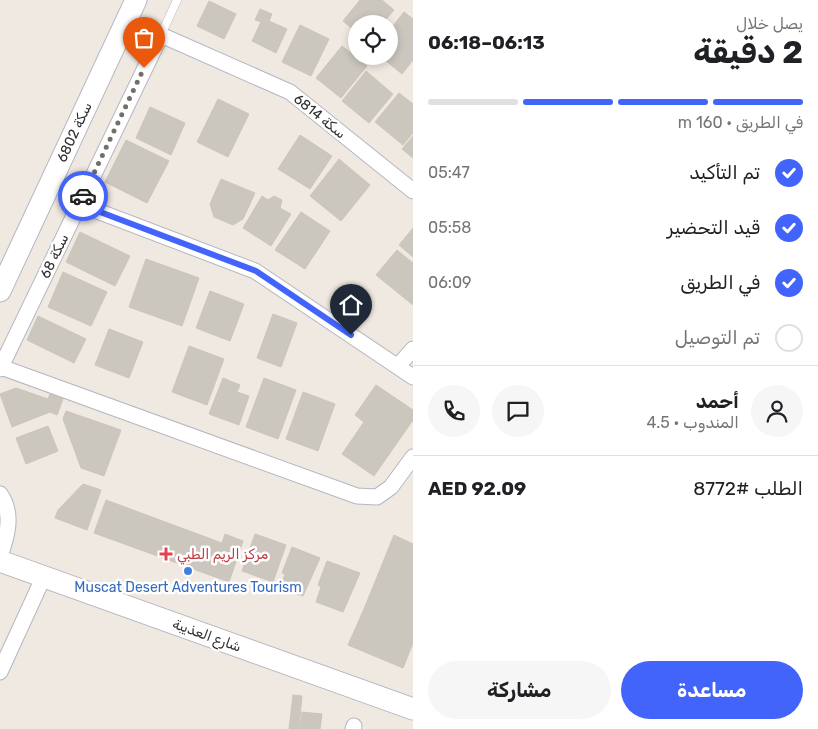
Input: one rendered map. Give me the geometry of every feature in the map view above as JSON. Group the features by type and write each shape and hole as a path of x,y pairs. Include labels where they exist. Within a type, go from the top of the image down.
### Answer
{"street":[{"name":"سكة 6802","path":"0,291 136,0"},
{"name":"سكة 6814","path":"160,35 290,92 413,191"},
{"name":"68 سكة","path":"0,368 160,35"},
{"path":"79,204 256,271 413,377"},
{"path":"398,366 413,349"},
{"path":"0,368 357,496 377,497 391,488 413,457"},
{"path":"0,494 5,501 9,531 0,556"},
{"name":"شارع العذيبة","path":"0,561 411,703"},
{"path":"0,672 44,576"}],"lane":[{"path":"160,35 177,0"}],"building":[{"path":"360,0 382,0 394,10 390,15 348,15 348,25 343,21"},
{"path":"209,1 236,14 224,39 197,26"},
{"path":"260,9 272,14 269,21 287,29 276,53 252,41 261,22 255,20"},
{"path":"404,12 413,19 413,60 402,74 391,65 398,65 398,20"},
{"path":"300,25 329,39 311,76 282,62"},
{"path":"342,46 348,51 348,65 367,66 341,98 316,78"},
{"path":"366,71 393,94 369,123 342,101"},
{"path":"399,93 413,104 413,133 403,145 375,122"},
{"path":"218,99 249,114 228,157 197,142"},
{"path":"150,107 185,123 171,155 136,138"},
{"path":"300,135 332,156 310,189 278,169"},
{"path":"413,136 413,158 402,149"},
{"path":"126,140 169,161 147,203 105,182"},
{"path":"339,159 370,185 341,221 310,196"},
{"path":"221,179 255,193 243,219 233,225 214,217 210,204"},
{"path":"262,196 268,200 274,196 282,200 280,208 291,214 271,246 243,228"},
{"path":"301,212 330,231 305,269 275,250"},
{"path":"413,228 413,257 399,245"},
{"path":"80,232 130,256 115,286 66,262"},
{"path":"397,250 413,263 413,305 376,275"},
{"path":"146,259 199,278 182,326 129,307"},
{"path":"63,272 107,292 91,326 48,307"},
{"path":"210,291 244,304 230,341 196,328"},
{"path":"273,314 297,323 281,367 257,358"},
{"path":"38,316 86,339 74,363 27,340"},
{"path":"109,329 143,342 129,378 95,365"},
{"path":"189,346 224,359 207,405 172,392"},
{"path":"223,378 240,385 237,392 249,396 239,425 209,414"},
{"path":"264,378 296,390 278,439 246,427"},
{"path":"376,385 413,410 413,420 374,476 342,454 364,422 355,415"},
{"path":"16,388 48,399 50,394 63,399 57,415 50,412 12,427 0,394"},
{"path":"303,392 335,404 318,451 286,439"},
{"path":"66,411 121,430 104,476 81,468 63,419"},
{"path":"48,426 58,451 26,464 16,438"},
{"path":"83,484 101,490 87,530 55,518 58,510"},
{"path":"106,500 222,543 225,534 243,541 229,582 94,533"},
{"path":"255,534 286,545 273,582 242,571"},
{"path":"394,535 413,544 413,586 379,572"},
{"path":"292,547 320,558 303,596 280,588 285,574 282,573"},
{"path":"327,561 360,573 343,612 316,602 321,587 318,585"},
{"path":"379,572 413,586 413,629 364,609"},
{"path":"364,609 413,629 413,643 403,668 348,645"},
{"path":"293,695 302,696 299,729 289,729"},
{"path":"302,712 322,714 320,729 300,729"}],"way so far":[{"path":"83,196 144,68"}],"place":[{"name":"مركز الريم الطبي","path":"166,554"},
{"name":"Muscat Desert Adventures Tourism","path":"188,571"}],"route":[{"path":"83,196 79,204 256,271 351,335"}]}
